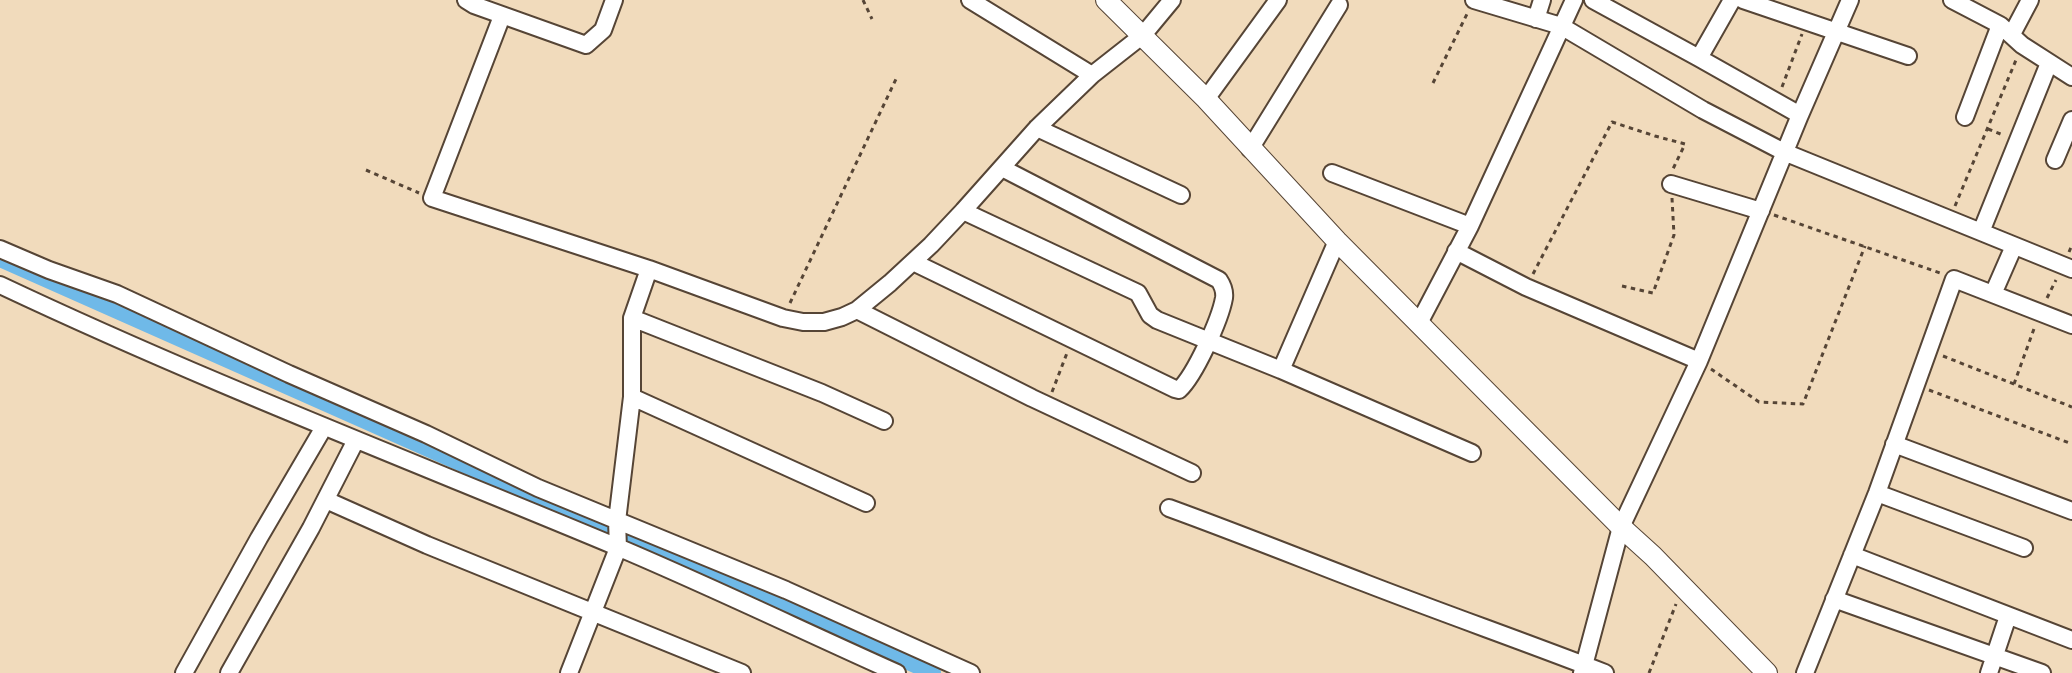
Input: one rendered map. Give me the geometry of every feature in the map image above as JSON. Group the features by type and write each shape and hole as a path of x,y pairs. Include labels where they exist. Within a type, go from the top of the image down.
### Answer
{"street":[{"path":"466,0 502,16 586,45 603,30 614,0"},
{"path":"970,0 1092,75"},
{"path":"1106,0 1206,99 1337,241 1621,527 1683,586 1767,673"},
{"path":"502,16 432,198 649,269 783,318 803,322 824,322 857,309 913,262 963,211 1037,128 1092,75 1143,35 1172,0"},
{"path":"1206,99 1278,0"},
{"path":"1474,0 1497,4 1561,26 1703,110 1784,152 2068,267"},
{"path":"1536,19 1542,0"},
{"path":"1419,322 1470,226 1574,0"},
{"path":"1593,0 1800,115"},
{"path":"1699,58 1732,0"},
{"path":"1743,0 1908,56"},
{"path":"1583,669 1621,527 1699,361 1784,152 1850,0"},
{"path":"1952,0 2011,35 2049,63 2072,76"},
{"path":"1965,117 2030,0"},
{"path":"1250,149 1339,6"},
{"path":"1981,232 2049,63"},
{"path":"2055,160 2072,120"},
{"path":"1037,128 1181,195"},
{"path":"913,262 1179,390 1197,366 1223,300 1223,286 1216,277 1002,168"},
{"path":"1332,173 1470,226"},
{"path":"1671,184 1761,211"},
{"path":"963,211 1131,289 1142,298 1150,315 1156,320 1281,370 1472,453"},
{"path":"1281,370 1337,241"},
{"path":"1993,294 2014,246"},
{"path":"0,249 49,270 117,294 289,374 426,434 538,488 786,590 971,673"},
{"path":"1456,251 1526,287 1699,361"},
{"path":"569,673 618,548 617,521 632,397 632,318 649,269"},
{"path":"1805,673 1877,493 1954,279 2072,325"},
{"path":"0,285 324,427 618,548 897,673"},
{"path":"857,309 1192,473"},
{"path":"632,318 822,393 884,421"},
{"path":"632,397 866,503"},
{"path":"184,673 259,537 324,427"},
{"path":"230,673 326,500 356,440"},
{"path":"1894,444 2072,512"},
{"path":"1877,493 2024,548"},
{"path":"326,500 427,545 742,673"},
{"path":"1169,508 1583,669 1605,673"},
{"path":"1852,555 2072,640"},
{"path":"1834,598 2042,673"},
{"path":"1989,673 2008,616"}],"path":[{"path":"863,0 872,19"},
{"path":"1433,83 1474,0"},
{"path":"1776,102 1807,21"},
{"path":"1950,219 2011,35"},
{"path":"783,318 896,80"},
{"path":"1526,287 1612,122 1685,144 1672,168 1674,235 1653,293 1622,286"},
{"path":"366,170 432,198"},
{"path":"1761,211 1954,279"},
{"path":"1699,361 1759,402 1803,404 1865,246"},
{"path":"2014,384 2040,314 2068,267"},
{"path":"1047,404 1072,340"},
{"path":"1929,350 2072,407"},
{"path":"1916,386 2072,444"},
{"path":"1649,673 1683,586"}],"waterway":[{"path":"0,259 933,673"}]}
